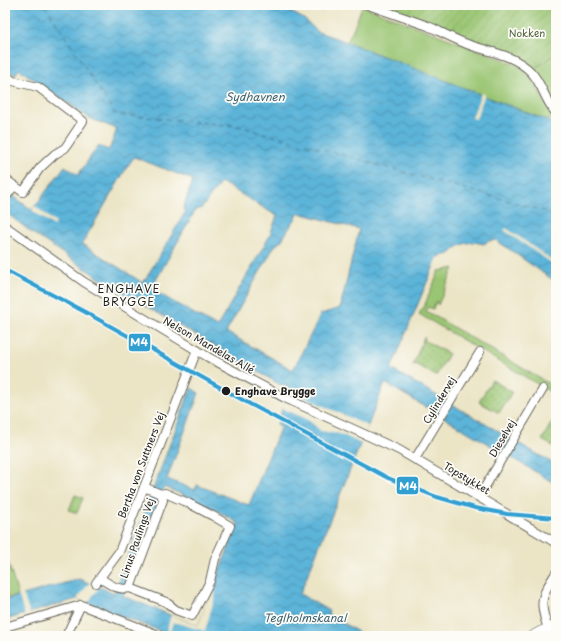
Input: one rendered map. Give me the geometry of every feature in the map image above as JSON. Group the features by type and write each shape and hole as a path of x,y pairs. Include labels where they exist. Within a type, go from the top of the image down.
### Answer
{"street":[{"path":"368,5 430,27 467,44 508,57 521,64 530,71 537,80 556,113"},
{"path":"5,75 13,81 38,88 83,121 65,148 55,154 40,168 23,192 10,192 5,179"},
{"name":"Nelson Mandelas Allé","path":"5,226 84,282 197,350 256,383 365,434"},
{"name":"Bertha von Suttners Vej","path":"98,581 119,552 148,488 197,350"},
{"name":"Cylindervej","path":"415,459 480,352"},
{"name":"Dieselvej","path":"479,497 543,389"},
{"name":"Topstykket","path":"365,434 415,459 556,543"},
{"name":"Linus Paulings Vej","path":"98,581 150,596 166,602 176,610 192,616 210,581 215,559 230,526 214,516 166,493 161,494 148,488"},
{"name":"Linus Paulings Vej","path":"128,589 163,500 161,494"},
{"path":"534,636 552,627 543,610 543,600 556,572"},
{"path":"66,636 81,605"},
{"path":"5,627 81,605 161,636"}],"green space":[{"name":"Nokken","path":"382,5 556,5 556,51 554,55 534,69 515,57 472,43 430,23"},
{"path":"362,6 513,63 526,72 536,84 556,120 554,121 551,119 547,121 347,42"},
{"path":"556,51 556,105 534,69 554,55"},
{"path":"454,268 438,305 436,301 433,309 428,307 426,311 556,388 556,395 419,314 423,309 439,271"},
{"path":"424,337 424,340 449,354 436,376 415,364 413,365"},
{"path":"492,380 512,392 499,413 479,402"},
{"path":"554,418 556,420 556,448 542,440"},
{"path":"75,495 83,498 77,513 69,510"},
{"path":"5,552 18,595 5,599"}],"water":[{"name":"Sydhavnen","path":"5,5 278,5 304,19 318,32 556,124 556,282 496,240 488,241 484,244 462,244 449,254 437,258 391,369 556,465 556,484 385,383 300,594 329,611 328,614 365,636 277,636 271,632 269,636 173,636 77,599 5,620 5,600 79,579 114,593 191,388 199,393 167,479 195,490 197,485 249,505 281,426 277,424 290,388 279,384 105,282 34,234 5,212 5,190 32,210 65,166 78,175 98,146 109,150 117,129 89,118 19,69 15,75 5,68","holes":["134,157 193,180 183,209 186,211 143,283 82,244","221,182 277,216 269,237 217,327 151,289 196,209 201,209","299,213 359,229 340,308 321,314 293,370 226,332 274,247 281,241","164,487 205,504 238,523 198,626 123,596"]}],"pier":[{"path":"481,93 485,94 476,119 472,118"},
{"path":"35,206 56,223 54,226 32,210"},
{"path":"506,228 556,263 556,266 504,230"},
{"path":"289,390 368,426 362,444 340,434 321,431 308,420 282,408"},
{"path":"89,583 99,587 88,603 77,599"},
{"path":"211,590 216,593 205,631 173,622 169,635 166,634 171,615 198,626"},
{"path":"23,593 30,615 25,616 18,594"}],"ferry route":[{"path":"45,5 115,114 238,126 545,211 556,219"}],"transit line":[{"name":"M4","path":"5,270 85,312 248,403 388,478 437,497 475,508 507,514 556,518"}],"place":[{"name":"Enghave Brygge","path":"226,391"}],"district":[{"name":"ENGHAVE BRYGGE","path":"129,295"}],"water label":[{"name":"Teglholmskanal","path":"305,618"}]}
